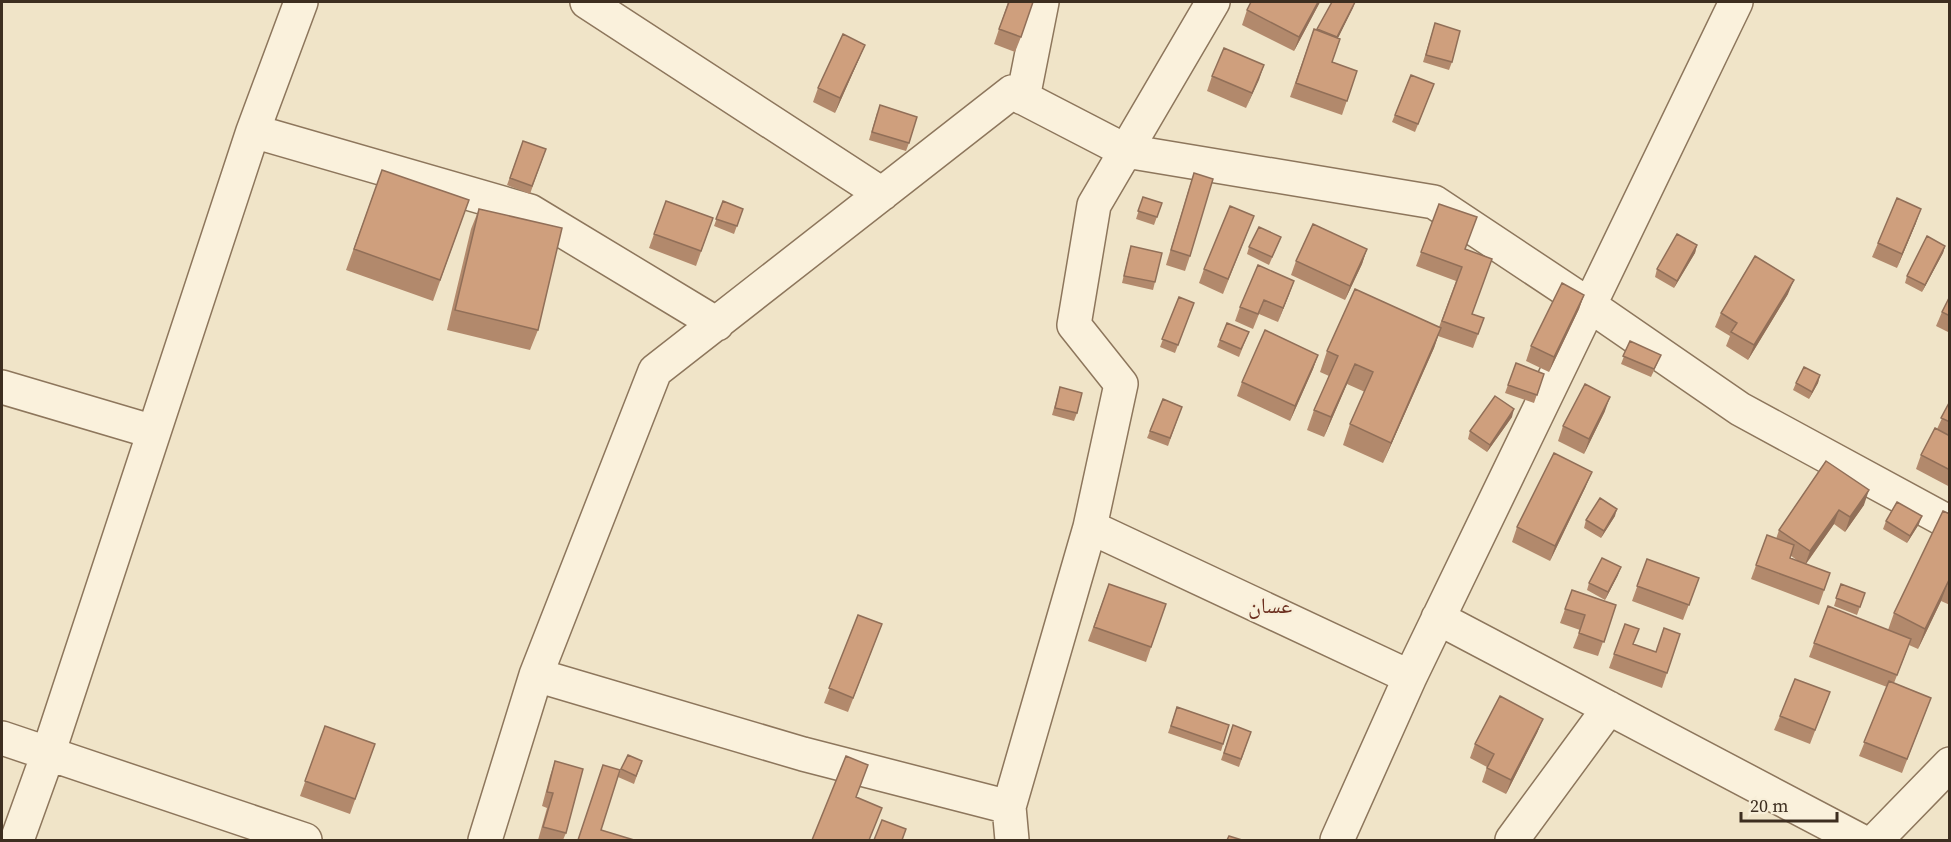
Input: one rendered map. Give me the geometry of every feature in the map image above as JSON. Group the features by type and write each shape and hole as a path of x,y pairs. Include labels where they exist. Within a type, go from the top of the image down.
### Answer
{"street":[{"path":"17,840 48,754 253,131 301,2"},
{"path":"587,2 882,194"},
{"path":"1023,98 1042,2"},
{"path":"1012,840 1009,807 1090,527 1121,384 1074,325 1094,205 1213,2"},
{"path":"1337,840 1438,618 1737,2"},
{"path":"484,840 536,675 655,371 1012,92 1126,151 1434,202 1740,409 1950,523"},
{"path":"253,131 530,211 717,324"},
{"path":"2,387 154,432"},
{"path":"1090,527 1410,677"},
{"path":"1438,618 1859,840"},
{"path":"536,675 803,754 1009,807"},
{"path":"1512,840 1609,708"},
{"path":"2,738 305,840"},
{"path":"1875,840 1950,764"}],"building":[{"path":"1009,2 1033,2 1021,37 999,29"},
{"path":"1251,2 1318,2 1299,37 1247,10"},
{"path":"1332,2 1355,2 1337,37 1317,29"},
{"path":"1435,23 1460,31 1452,62 1426,55"},
{"path":"1314,29 1340,39 1332,62 1357,71 1347,101 1296,83"},
{"path":"843,34 865,45 840,98 818,88"},
{"path":"1224,48 1264,65 1252,93 1212,76"},
{"path":"1411,75 1434,84 1418,124 1395,115"},
{"path":"880,105 917,117 909,143 872,132"},
{"path":"523,141 546,149 532,186 510,178"},
{"path":"382,170 469,200 440,280 354,249"},
{"path":"1194,173 1213,179 1190,256 1171,250"},
{"path":"1143,197 1162,203 1157,217 1138,211"},
{"path":"1897,198 1921,209 1902,254 1878,243"},
{"path":"666,201 713,218 701,251 654,234"},
{"path":"723,201 743,209 737,226 716,219"},
{"path":"1439,204 1477,217 1465,249 1492,259 1472,314 1484,318 1478,334 1442,321 1462,267 1421,252"},
{"path":"1230,206 1254,216 1228,279 1204,269"},
{"path":"479,209 562,228 538,330 455,310"},
{"path":"1313,224 1367,249 1350,286 1296,261"},
{"path":"1259,227 1281,237 1272,257 1249,247"},
{"path":"1677,234 1697,245 1677,281 1657,269"},
{"path":"1927,236 1945,246 1925,285 1907,276"},
{"path":"1131,246 1162,253 1155,282 1124,276"},
{"path":"1755,256 1794,280 1754,345 1731,332 1737,323 1721,313"},
{"path":"1258,265 1294,281 1283,308 1264,300 1258,314 1240,307"},
{"path":"1562,283 1584,295 1554,357 1531,346"},
{"path":"1355,289 1441,328 1391,443 1350,424 1373,372 1355,364 1331,417 1314,410 1338,356 1327,351"},
{"path":"1950,296 1950,316 1942,312"},
{"path":"1179,297 1194,303 1178,345 1162,339"},
{"path":"1227,323 1249,332 1241,349 1220,340"},
{"path":"1265,330 1318,355 1295,406 1242,382"},
{"path":"1630,341 1661,355 1654,369 1623,356"},
{"path":"1516,363 1544,374 1537,395 1508,385"},
{"path":"1804,367 1820,375 1812,392 1796,383"},
{"path":"1585,384 1610,397 1589,439 1563,426"},
{"path":"1060,387 1082,393 1077,413 1055,408"},
{"path":"1495,396 1514,409 1490,445 1470,431"},
{"path":"1163,399 1182,407 1170,438 1150,431"},
{"path":"1950,401 1950,422 1941,418"},
{"path":"1935,428 1950,436 1950,470 1921,455"},
{"path":"1554,453 1592,472 1555,546 1517,527"},
{"path":"1826,461 1869,490 1850,517 1839,510 1810,551 1779,530"},
{"path":"1600,498 1617,509 1604,531 1586,520"},
{"path":"1897,502 1922,516 1910,536 1886,521"},
{"path":"1943,511 1950,514 1950,580 1925,629 1894,613"},
{"path":"1767,535 1794,545 1790,558 1830,573 1824,590 1756,565"},
{"path":"1602,558 1621,567 1608,592 1589,583"},
{"path":"1647,559 1699,578 1689,605 1637,586"},
{"path":"1109,584 1166,604 1151,647 1094,627"},
{"path":"1841,584 1865,593 1860,607 1836,598"},
{"path":"1572,590 1616,605 1604,642 1579,633 1585,615 1565,609"},
{"path":"1828,606 1911,639 1897,675 1814,643"},
{"path":"858,615 882,624 853,698 829,688"},
{"path":"1625,624 1639,629 1633,644 1656,652 1664,628 1680,634 1667,673 1614,654"},
{"path":"1795,679 1830,692 1815,730 1780,716"},
{"path":"1889,681 1931,698 1907,759 1864,742"},
{"path":"1500,696 1543,719 1511,780 1487,768 1494,754 1475,744"},
{"path":"1177,707 1229,725 1223,744 1171,726"},
{"path":"1233,725 1251,732 1241,759 1224,753"},
{"path":"325,726 375,744 355,799 305,781"},
{"path":"628,755 642,761 636,776 621,769"},
{"path":"846,756 868,765 856,797 882,808 869,840 812,840"},
{"path":"555,761 583,769 566,833 543,827 553,793 547,792"},
{"path":"603,765 620,770 601,830 634,840 578,840"},
{"path":"882,820 906,829 902,840 874,840"},
{"path":"1229,836 1242,840 1227,840"}],"district":[{"name":"عسان","path":"1270,605"}]}
